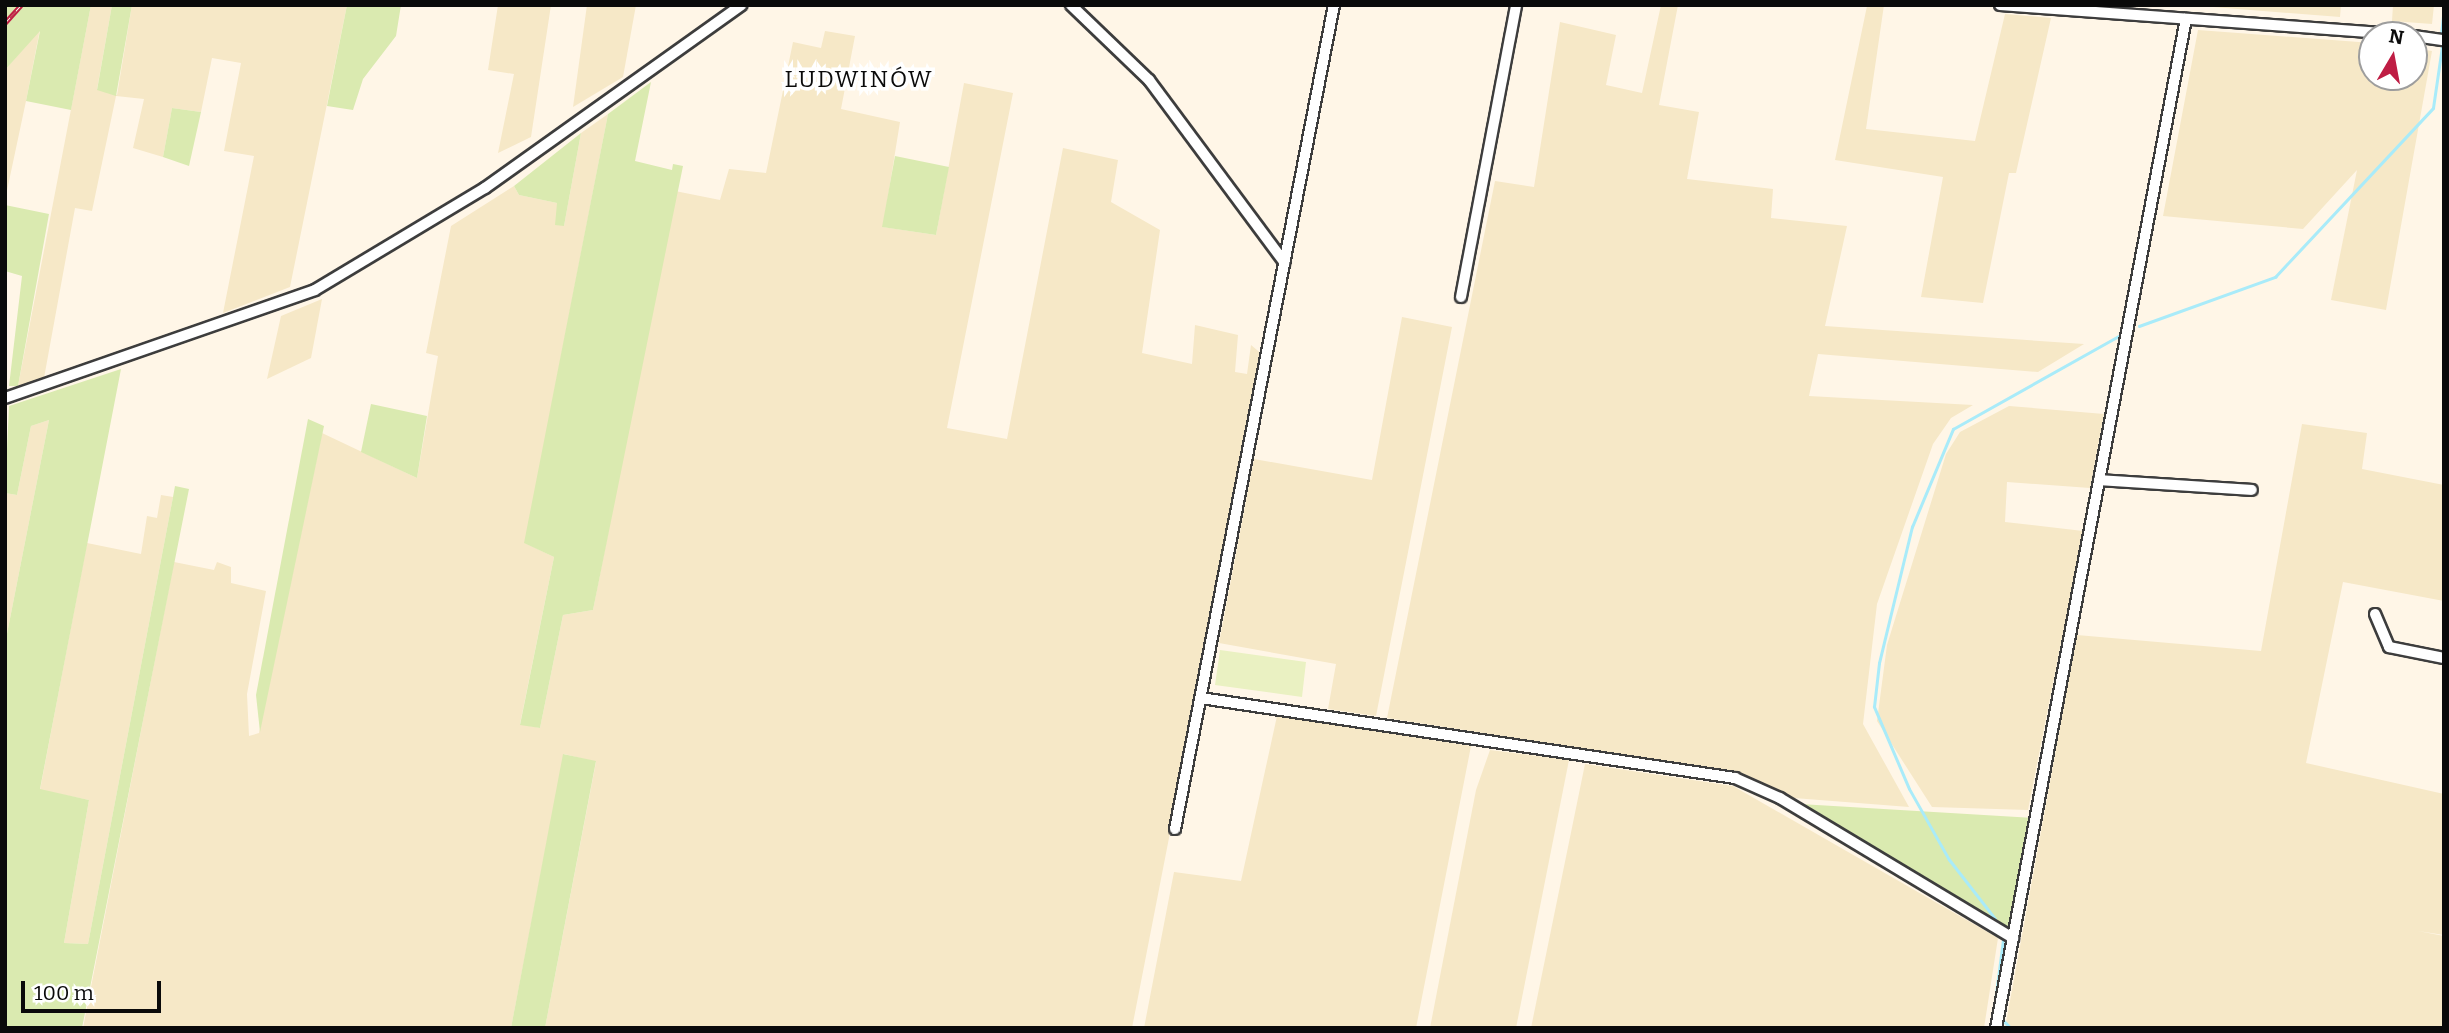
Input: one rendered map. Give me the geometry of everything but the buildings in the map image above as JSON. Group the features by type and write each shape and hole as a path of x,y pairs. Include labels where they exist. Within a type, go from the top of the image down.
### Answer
{"street":[{"path":"5,398 319,288 485,188 742,5"},
{"path":"1071,5 1149,80 1284,262"},
{"path":"1175,829 1334,5"},
{"path":"1461,297 1516,5"},
{"path":"2000,5 2358,32"},
{"path":"1996,1028 2186,19"},
{"path":"2099,480 2252,490"},
{"path":"2375,614 2389,647 2444,658"},
{"path":"1201,698 1735,778 1780,798 2013,939"}],"shaded area":[{"path":"91,5 112,5 97,89 117,95 132,5 347,5 290,287 223,313 254,156 224,151 241,63 212,58 201,112 172,108 163,157 133,148 144,99 116,96 92,211 75,208 44,378 18,386"},
{"path":"498,5 551,5 531,137 498,153 514,74 488,70"},
{"path":"587,5 636,5 623,77 573,107"},
{"path":"1661,5 1678,5 1659,105 1699,112 1687,179 1773,189 1771,218 1847,226 1825,326 2084,344 2038,372 1818,354 1809,396 1973,405 1951,418 1933,444 1877,604 1863,724 1909,807 1794,798 1739,773 1387,718 1495,181 1534,187 1560,22 1616,35 1606,85 1642,93"},
{"path":"1884,5 1866,129 1975,141 2005,14 2051,18 2016,173 2009,173 1983,303 1921,297 1943,177 1835,160 1867,6"},
{"path":"2188,5 2341,5 2340,17"},
{"path":"2393,5 2434,5 2432,24 2428,24 2428,21 2392,21"},
{"path":"40,29 26,101 5,200 5,70"},
{"path":"2198,30 2358,42 2358,91 2425,91 2386,310 2331,300 2357,170 2303,229 2163,216"},
{"path":"825,31 855,36 841,109 900,122 883,227 936,235 964,83 1013,93 947,428 1007,439 1063,148 1118,160 1111,202 1160,230 1142,353 1192,364 1195,325 1238,335 1235,372 1247,374 1251,345 1263,355 1132,1028 545,1028 596,762 564,754 511,1028 83,1028 174,562 214,570 217,562 231,567 231,583 266,591 247,694 249,736 259,733 322,433 417,478 438,356 426,353 451,226 514,186 519,195 557,203 564,226 581,133 608,114 525,543 554,557 520,724 540,728 563,615 593,610 675,191 720,200 729,169 766,173 793,42 821,48"},
{"path":"2428,50 2432,51 2428,74"},
{"path":"322,299 311,358 267,379 281,316"},
{"path":"1402,317 1452,327 1376,716 1328,709 1336,664 1219,643 1254,459 1372,480"},
{"path":"2009,406 2104,414 2090,488 2007,482 2005,522 2083,531 2028,810 1932,807 1877,721 1887,645 1946,454 1960,432"},
{"path":"49,420 5,644 5,493 17,495 31,426"},
{"path":"2302,424 2367,433 2362,469 2444,485 2444,601 2343,582 2306,763 2444,794 2444,935 2418,931 2444,936 2444,1028 2005,1028 2077,635 2261,651"},
{"path":"161,495 173,497 88,944 64,943 89,800 40,790 87,543 141,554 147,516 157,518"},
{"path":"1277,716 1471,746 1416,1028 1144,1028 1174,872 1241,881"},
{"path":"1490,750 1569,760 1516,1028 1430,1028 1476,790"},
{"path":"1585,764 1733,786 1998,938 1984,1028 1531,1028"}],"green space":[{"path":"5,5 91,5 71,110 26,101 40,31 5,70"},
{"path":"112,5 132,5 116,96 97,90"},
{"path":"347,5 401,5 396,36 363,79 353,110 327,106"},
{"path":"651,82 635,161 672,170 673,164 683,166 593,610 563,615 540,728 520,725 554,557 524,543 608,114"},
{"path":"172,108 201,112 189,166 163,157"},
{"path":"581,133 564,226 555,225 557,203 519,195 514,186"},
{"path":"895,156 949,167 936,235 882,227"},
{"path":"5,205 49,214 18,386 9,386 22,276 5,271"},
{"path":"121,369 40,789 89,800 64,943 88,944 175,486 189,489 82,1028 5,1028 5,644 49,420 31,426 17,495 5,493 9,406"},
{"path":"371,404 427,416 417,478 361,452"},
{"path":"308,419 324,426 260,732 256,695"},
{"path":"1220,650 1306,662 1302,697 1215,685"},
{"path":"563,754 596,761 545,1028 511,1028"},
{"path":"1800,804 2035,818 2017,932 1936,886"}],"waterway":[{"path":"2441,35 2444,5"},
{"path":"2139,326 2275,277 2433,108 2442,46"},
{"path":"1995,919 1949,860 1909,789 1874,707 1879,663 1912,527 1953,429 2119,336"},
{"path":"1994,1009 2003,940"},
{"path":"2004,1021 2011,1028"}],"railway":[{"path":"5,23 21,5"}],"district":[{"name":"LUDWINÓW","path":"859,79"}]}
